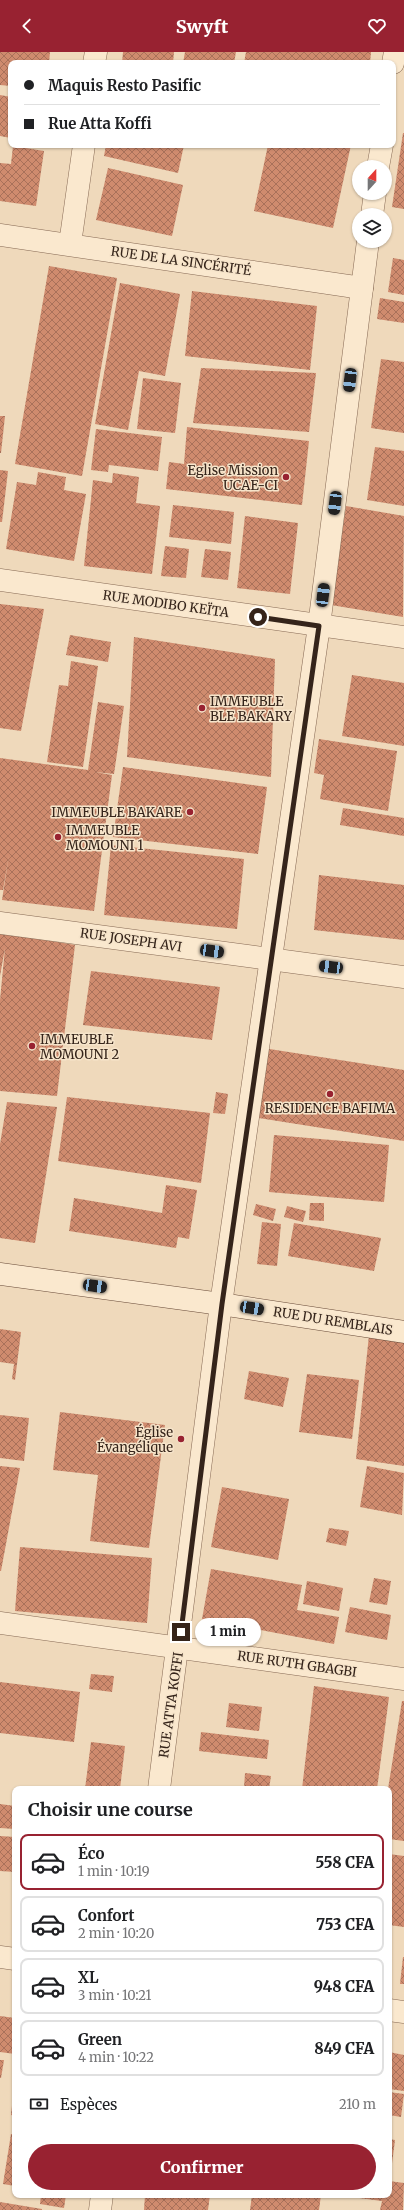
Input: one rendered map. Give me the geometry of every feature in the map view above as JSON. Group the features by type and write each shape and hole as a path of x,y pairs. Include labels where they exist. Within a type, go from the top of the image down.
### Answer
{"street":[{"path":"70,244 84,148"},
{"path":"379,160 381,148"},
{"name":"RUE DE LA SINCÉRITÉ","path":"0,235 70,244 362,288"},
{"name":"RUE ATTA KOFFI","path":"159,1786 179,1647 222,1304 319,626 367,248"},
{"name":"RUE MODIBO KEÏTA","path":"0,580 404,637"},
{"name":"RUE JOSEPH AVI","path":"0,923 404,977"},
{"name":"RUE DU REMBLAIS","path":"0,1274 222,1304 404,1332"},
{"name":"RUE RUTH GBAGBI","path":"0,1623 404,1679"},
{"path":"0,1957 12,1959"},
{"path":"392,2010 404,2012"},
{"path":"100,2210 102,2198"}],"building":[{"path":"0,52 50,52 49,60 8,60 8,86 0,85"},
{"path":"123,52 174,52 173,60 122,60"},
{"path":"185,52 236,52 235,60 184,60"},
{"path":"246,52 371,52 370,60 245,60"},
{"path":"0,95 8,96 8,137 0,136"},
{"path":"404,133 404,209 392,207"},
{"path":"13,148 25,148 44,151 36,206 0,201 0,163 11,164"},
{"path":"105,148 183,148 178,173 104,156"},
{"path":"267,148 350,148 333,228 254,211"},
{"path":"108,168 183,185 172,236 96,220"},
{"path":"393,258 404,260 404,295 388,292"},
{"path":"49,266 117,278 82,476 15,464"},
{"path":"120,283 180,294 165,376 139,371 128,430 95,424"},
{"path":"192,291 317,306 310,370 185,356"},
{"path":"380,298 404,302 404,323 377,319"},
{"path":"381,359 404,362 404,433 371,428"},
{"path":"201,368 316,373 309,432 193,423"},
{"path":"143,378 181,383 175,433 137,429"},
{"path":"0,416 5,416 1,453 0,453"},
{"path":"187,427 309,441 302,505 166,489 169,462 184,464"},
{"path":"96,429 162,437 158,471 109,465 108,472 91,470"},
{"path":"375,447 404,451 404,506 367,500"},
{"path":"0,470 8,471 2,522 0,522"},
{"path":"38,472 66,477 64,490 86,494 74,561 6,549 17,482 36,485"},
{"path":"113,473 139,477 136,503 160,506 152,574 84,566 93,480 112,483"},
{"path":"173,505 234,512 231,544 169,537"},
{"path":"346,506 404,516 403,617 331,605"},
{"path":"245,516 298,523 290,594 237,588"},
{"path":"165,546 189,549 186,578 161,576"},
{"path":"205,549 231,552 228,580 201,577"},
{"path":"0,604 44,609 21,731 0,728"},
{"path":"70,635 111,642 108,662 66,655"},
{"name":"IMMEUBLE BLE BAKARY","path":"134,637 275,659 271,777 127,757"},
{"path":"71,661 98,666 83,767 47,762 59,685 68,686"},
{"path":"352,675 404,683 404,746 342,736"},
{"name":"IMMEUBLE MOMOUNI 1","path":"98,702 124,706 114,774 95,772 112,775 94,911 2,900 9,855 3,890 0,890 0,758 88,770"},
{"path":"319,739 397,751 388,811 320,799 324,775 314,773"},
{"name":"IMMEUBLE BAKARE","path":"123,767 267,787 258,854 113,837"},
{"path":"343,808 404,818 404,836 340,825"},
{"path":"111,845 244,859 237,929 104,915"},
{"path":"319,875 404,885 404,940 314,930"},
{"name":"IMMEUBLE MOMOUNI 2","path":"0,932 75,945 57,1096 0,1091 0,1000 5,948 0,976"},
{"path":"91,971 220,987 212,1040 83,1025"},
{"name":"RESIDENCE BAFIMA","path":"263,1048 404,1070 404,1141 252,1117"},
{"path":"216,1092 228,1094 225,1114 213,1113"},
{"path":"67,1097 210,1113 201,1183 58,1161"},
{"path":"7,1102 57,1107 35,1243 0,1238 0,1144"},
{"path":"274,1135 389,1145 384,1202 269,1192"},
{"path":"166,1185 197,1190 189,1239 178,1237 176,1248 69,1231 74,1198 162,1213"},
{"path":"310,1203 324,1203 324,1221 309,1220"},
{"path":"256,1204 276,1209 273,1221 253,1215"},
{"path":"287,1206 306,1211 303,1222 284,1217"},
{"path":"262,1222 281,1224 277,1266 257,1264"},
{"path":"294,1223 381,1238 374,1271 288,1256"},
{"path":"0,1329 21,1332 15,1380 12,1379 14,1364 0,1362"},
{"path":"369,1335 404,1340 404,1466 356,1459"},
{"path":"249,1371 289,1378 283,1407 244,1399"},
{"path":"307,1374 359,1380 352,1439 299,1432"},
{"path":"60,1412 165,1425 149,1548 90,1541 98,1475 53,1470"},
{"path":"0,1415 29,1418 24,1461 0,1458"},
{"path":"0,1466 20,1468 1,1571 0,1571"},
{"path":"367,1466 404,1473 402,1515 360,1507"},
{"path":"222,1487 289,1499 278,1560 211,1547"},
{"path":"329,1528 349,1531 346,1546 326,1542"},
{"path":"20,1547 152,1558 147,1623 15,1611"},
{"path":"211,1569 302,1585 297,1610 339,1617 334,1644 202,1619"},
{"path":"374,1578 391,1581 387,1605 369,1602"},
{"path":"307,1581 343,1588 339,1611 303,1604"},
{"path":"350,1607 391,1615 387,1640 345,1632"},
{"path":"91,1674 114,1676 112,1692 89,1689"},
{"path":"0,1682 80,1692 74,1742 0,1733"},
{"path":"314,1686 389,1697 377,1786 302,1786"},
{"path":"402,1701 404,1701 404,1841 392,1839 392,1786 388,1786"},
{"path":"229,1703 262,1707 259,1731 226,1727"},
{"path":"201,1732 269,1740 267,1759 199,1751"},
{"path":"91,1742 125,1746 120,1786 85,1786"},
{"path":"245,1773 271,1776 269,1786 244,1786"},
{"path":"0,1804 12,1806 12,1829 0,1828"},
{"path":"0,1836 12,1837 12,1872 0,1871"},
{"path":"392,1854 404,1856 404,1927 392,1925"},
{"path":"403,1957 404,1984 400,1984"},
{"path":"0,2016 12,2018 12,2054 0,2052"},
{"path":"392,2053 404,2055 404,2091 392,2089"},
{"path":"0,2060 4,2060 1,2078 0,2078"},
{"path":"392,2092 404,2094 401,2117 392,2116"},
{"path":"11,2134 12,2134 12,2186 3,2184"},
{"path":"392,2140 395,2140 392,2163"},
{"path":"392,2181 404,2183 403,2210 380,2210 382,2201 359,2198 392,2198"},
{"path":"41,2198 66,2198 64,2208 40,2204"},
{"path":"145,2198 210,2198 208,2210 144,2210"},
{"path":"252,2198 321,2198 319,2210 250,2210"},
{"path":"0,2202 42,2209 42,2210 0,2210"}],"place":[{"name":"Eglise Mission UCAE-CI","path":"286,477"},
{"name":"IMMEUBLE BLE BAKARY","path":"202,708"},
{"name":"IMMEUBLE BAKARE","path":"190,812"},
{"name":"IMMEUBLE MOMOUNI 1","path":"58,837"},
{"name":"IMMEUBLE MOMOUNI 2","path":"32,1046"},
{"name":"RESIDENCE BAFIMA","path":"330,1094"},
{"name":"Église Évangélique","path":"181,1439"}],"route":[{"path":"181,1632 222,1304 319,626 258,617"}]}
